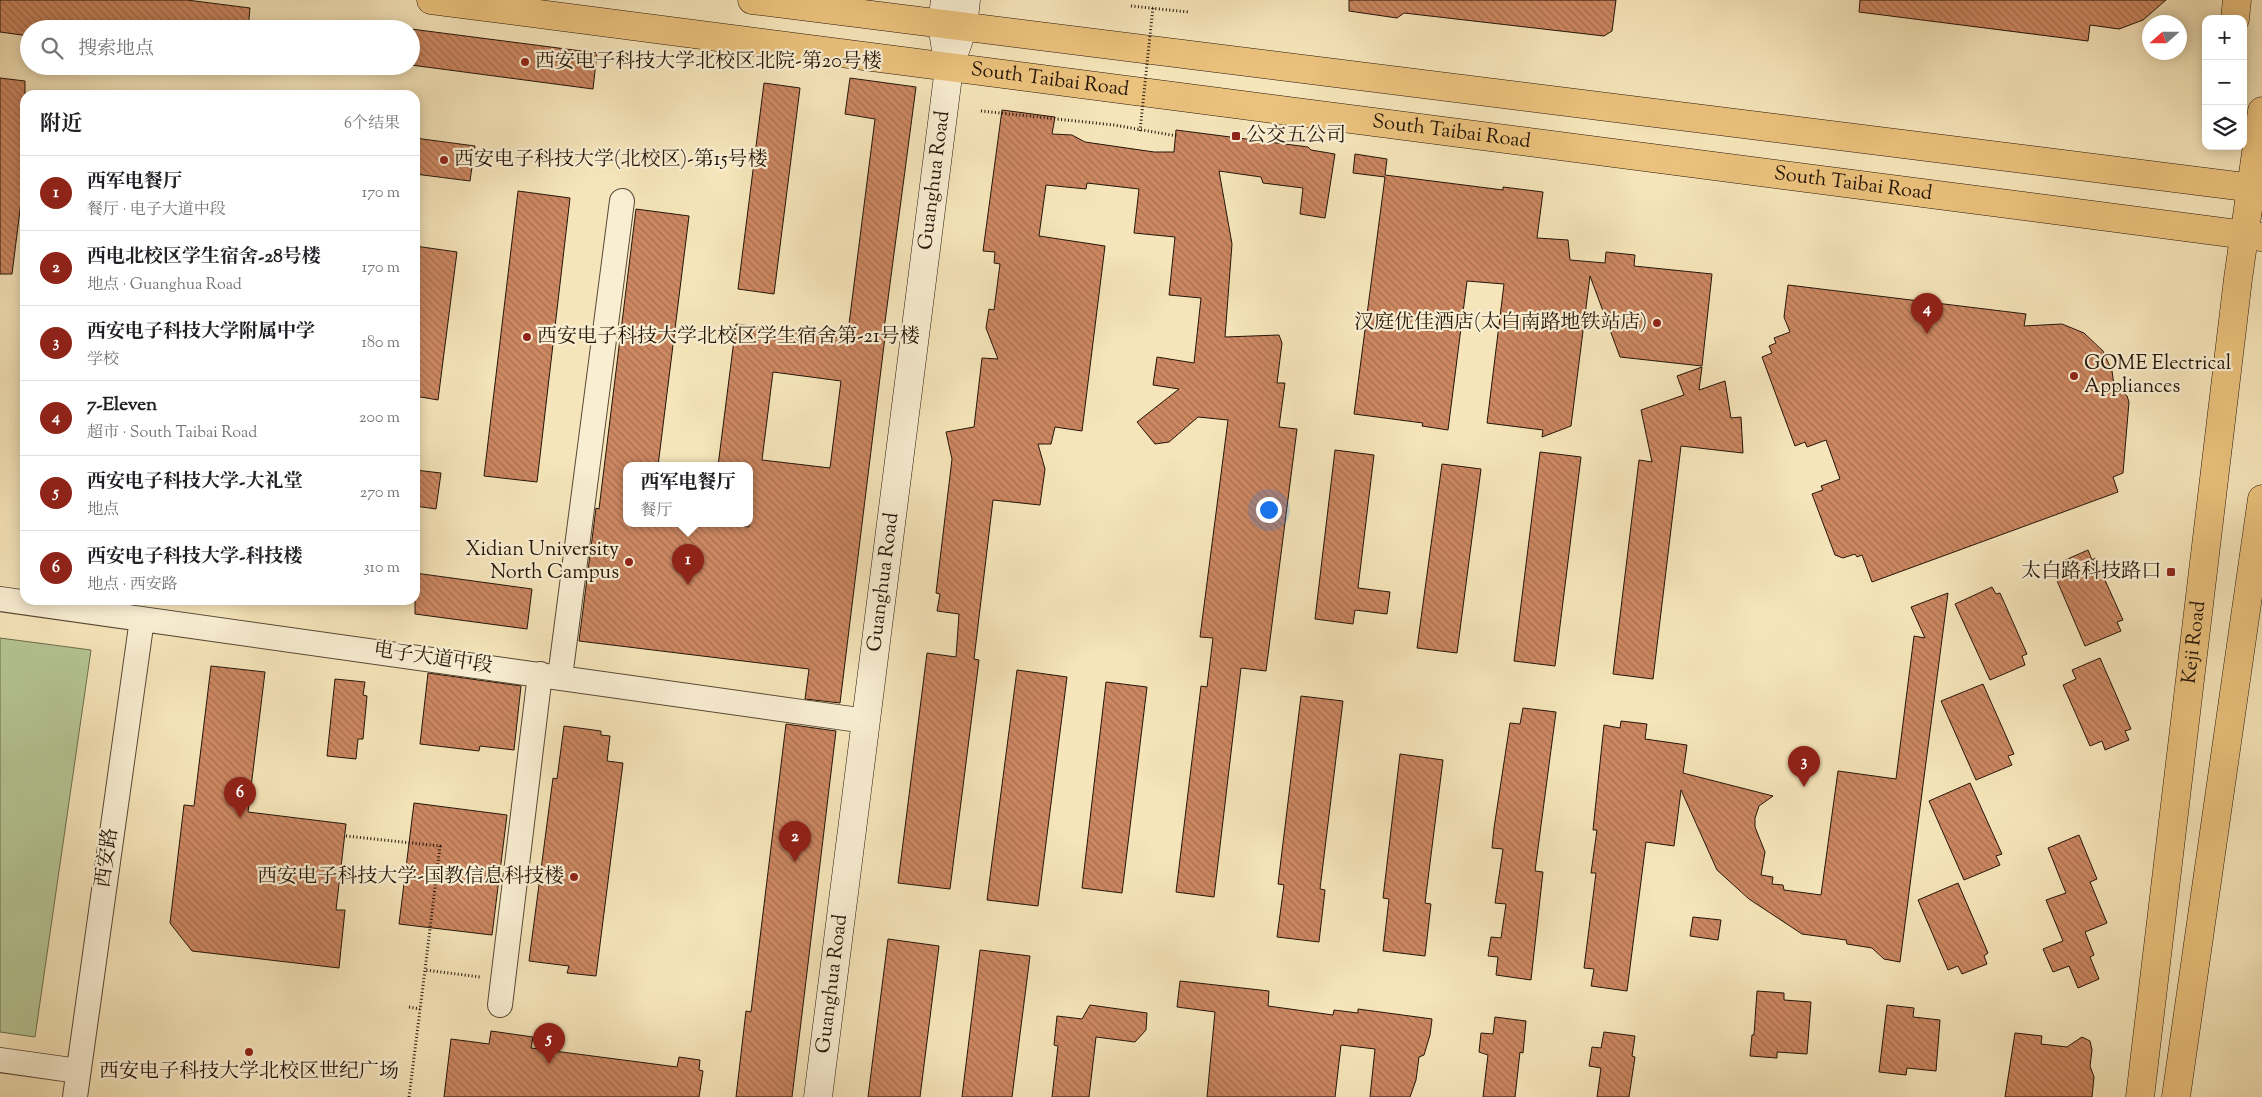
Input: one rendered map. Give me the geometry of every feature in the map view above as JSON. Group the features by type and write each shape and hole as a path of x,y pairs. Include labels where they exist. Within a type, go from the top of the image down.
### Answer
{"main road":[{"name":"South Taibai Road","path":"431,0 2253,236"},
{"path":"752,0 950,17 2256,183"},
{"path":"2235,15 2237,0"},
{"name":"Keji Road","path":"2140,1097 2253,236 2262,110"},
{"path":"2237,150 2256,183"},
{"path":"2176,1097 2262,499"}],"street":[{"name":"Guanghua Road","path":"818,1097 949,68 950,17 966,0"},
{"path":"500,1005 622,201"},
{"name":"电子大道中段","path":"0,599 20,602"},
{"name":"电子大道中段","path":"43,605 866,721"},
{"name":"西安路","path":"74,1097 142,619"},
{"path":"0,1060 78,1071"}],"path":[{"path":"1131,6 1188,12"},
{"path":"1140,131 1153,7"},
{"path":"981,111 1114,125 1177,136"},
{"path":"346,836 440,846 409,1097"},
{"path":"425,970 503,980"},
{"path":"409,1007 420,1010"}],"green space":[{"path":"0,638 91,650 35,1037 0,1032"}],"building":[{"path":"0,0 187,0 250,8 249,20 20,20 20,35 0,32"},
{"path":"1349,0 1616,0 1612,31 1604,36 1404,13 1397,18 1349,11"},
{"path":"1860,0 2166,0 2149,15 2142,15 2142,20 2119,29 2090,25 2088,41 1859,12"},
{"name":"西安电子科技大学北校区北院-第20号楼","path":"420,30 597,53 593,89 420,66"},
{"path":"0,78 25,81 25,90 20,90 20,210 12,274 0,274"},
{"path":"850,78 916,87 883,337 885,337 840,703 805,699 809,669 579,641 596,508 599,509 636,209 689,216 658,462 623,462 623,527 753,527 753,462 719,462 736,324 841,338 842,331 848,332 875,119 845,114","holes":["773,372 841,381 830,468 762,460"]},
{"path":"764,83 800,88 774,294 738,289"},
{"path":"1002,110 1055,117 1052,134 1072,135 1085,142 1154,152 1174,152 1176,130 1308,147 1311,150 1335,154 1325,218 1300,214 1303,188 1263,183 1261,177 1219,171 1232,244 1225,337 1279,335 1282,343 1277,383 1285,383 1279,427 1297,429 1266,671 1241,668 1214,897 1176,892 1201,686 1207,687 1213,638 1200,637 1228,420 1198,417 1169,442 1155,444 1137,422 1179,389 1153,385 1157,357 1194,363 1201,298 1169,295 1175,237 1134,233 1139,189 1087,183 1086,189 1046,185 1039,236 1105,246 1082,431 1055,427 1051,444 1038,444 1045,469 1040,505 993,500 974,659 979,660 950,889 898,883 927,653 956,657 959,614 937,611 940,594 936,593 952,459 946,432 974,427 982,358 998,359 986,328 989,309 994,310 1000,264 994,263 995,252 983,251"},
{"name":"西安电子科技大学(北校区)-第15号楼","path":"420,139 475,146 470,181 420,175"},
{"path":"1355,154 1387,159 1385,175 1503,190 1503,187 1543,192 1537,238 1568,240 1570,260 1605,263 1606,252 1635,255 1634,266 1712,274 1702,366 1620,357 1590,276 1571,426 1542,437 1543,430 1487,423 1504,284 1467,281 1448,430 1422,426 1423,423 1354,414 1385,177 1353,173"},
{"name":"西安电子科技大学北校区学生宿舍第-21号楼","path":"518,191 570,198 537,482 484,476"},
{"path":"420,247 457,252 438,400 420,397"},
{"path":"1788,285 2026,314 2024,326 2062,324 2084,333 2103,351 2112,371 2114,385 2127,396 2129,402 2123,473 2113,477 2118,492 1872,582 1862,555 1857,557 1855,554 1843,558 1835,555 1812,494 1823,490 1821,486 1840,479 1826,440 1807,447 1805,442 1795,446 1762,357 1772,353 1769,346 1776,343 1774,338 1790,332 1784,317"},
{"path":"1702,367 1699,390 1725,381 1731,418 1741,417 1743,453 1681,446 1653,679 1613,674 1639,460 1652,462 1641,410 1684,395 1677,376"},
{"path":"1335,450 1374,455 1358,588 1390,592 1387,614 1355,610 1353,624 1315,619"},
{"path":"1540,452 1581,457 1555,666 1514,661"},
{"path":"1442,464 1481,469 1457,653 1417,648"},
{"path":"420,471 441,473 436,509 420,507"},
{"path":"2088,550 2092,560 2095,558 2123,620 2117,622 2121,631 2085,646 2055,576 2067,571 2063,561"},
{"path":"420,574 532,589 527,629 415,614 415,605 420,605"},
{"path":"1992,587 1996,594 2000,593 2027,654 2022,656 2025,665 1990,680 1955,604"},
{"path":"1948,593 1900,962 1884,959 1872,948 1847,944 1846,940 1802,934 1749,899 1717,870 1681,790 1674,846 1646,842 1627,991 1591,986 1594,969 1584,968 1596,873 1591,873 1597,830 1593,830 1604,725 1620,728 1621,721 1647,724 1645,739 1687,745 1683,773 1773,796 1759,806 1755,818 1755,827 1765,852 1761,875 1773,877 1772,884 1783,885 1784,890 1821,895 1838,771 1896,779 1914,636 1925,638 1911,607"},
{"path":"2100,658 2131,729 2125,731 2129,740 2105,750 2102,741 2090,746 2063,685 2076,679 2072,670"},
{"path":"211,666 265,672 248,812 346,824 336,910 345,910 339,968 192,951 170,923 184,805 194,806"},
{"path":"1017,670 1067,677 1038,906 987,900"},
{"path":"428,673 521,686 514,750 480,746 479,751 420,744"},
{"path":"335,679 365,682 363,695 367,696 363,739 358,739 356,759 327,756"},
{"path":"1106,682 1147,687 1122,893 1082,888"},
{"path":"1983,684 2014,754 2008,756 2012,765 1976,780 1941,701"},
{"path":"1301,696 1343,701 1320,889 1325,890 1319,942 1277,937 1284,885 1278,884"},
{"path":"1523,708 1556,712 1535,871 1543,872 1531,980 1496,975 1498,957 1488,956 1491,937 1501,938 1506,904 1495,903 1503,849 1492,848 1494,828 1510,723 1520,724"},
{"path":"786,724 836,731 792,1097 736,1097 746,1011 751,1012"},
{"name":"西安电子科技大学-国教信息科技楼","path":"564,726 601,731 601,735 610,736 607,761 623,763 596,976 567,973 569,966 529,961 553,778 557,779"},
{"path":"1400,754 1443,760 1425,903 1431,904 1425,956 1383,951 1389,899 1383,898"},
{"path":"1970,783 2002,854 1996,856 2000,865 1964,880 1929,801"},
{"path":"414,803 507,815 492,935 399,924"},
{"path":"2079,835 2097,879 2090,882 2107,923 2085,932 2094,955 2090,957 2099,979 2078,988 2069,966 2053,972 2043,949 2063,941 2046,900 2066,893 2048,848"},
{"path":"1958,883 1988,953 1984,956 1987,964 1962,974 1958,966 1948,970 1918,900"},
{"path":"1693,917 1721,920 1718,940 1690,936"},
{"path":"888,939 939,946 920,1097 868,1097"},
{"path":"980,950 1030,956 1012,1097 962,1097"},
{"path":"1180,981 1269,991 1268,1006 1333,1015 1334,1010 1358,1013 1358,1009 1432,1019 1430,1035 1424,1055 1419,1057 1416,1080 1410,1097 1370,1097 1375,1049 1341,1045 1335,1097 1207,1097 1215,1012 1177,1007"},
{"path":"1757,991 1784,993 1784,1000 1811,1002 1807,1054 1777,1052 1777,1058 1750,1056 1752,1035 1754,1035"},
{"path":"1090,1005 1147,1013 1146,1030 1135,1042 1096,1037 1089,1097 1052,1097 1058,1046 1054,1045 1057,1016 1082,1019"},
{"path":"1887,1005 1914,1008 1913,1017 1940,1020 1936,1071 1907,1068 1906,1075 1879,1072"},
{"path":"1495,1017 1526,1021 1523,1053 1520,1052 1515,1097 1483,1097 1488,1055 1479,1052 1481,1033 1493,1034"},
{"path":"491,1031 533,1037 531,1048 677,1067 679,1057 700,1060 699,1070 703,1071 699,1097 444,1097 451,1039 489,1044"},
{"path":"1604,1032 1635,1036 1632,1056 1635,1057 1629,1097 1597,1097 1601,1068 1589,1066 1592,1047 1601,1048"},
{"path":"2015,1033 2042,1036 2041,1044 2067,1047 2082,1037 2090,1041 2092,1050 2090,1066 2094,1077 2092,1097 2005,1097"}],"place":[{"name":"西安电子科技大学北校区北院-第20号楼","path":"525,62"},
{"name":"公交五公司","path":"1236,136"},
{"name":"西安电子科技大学(北校区)-第15号楼","path":"444,160"},
{"name":"汉庭优佳酒店(太白南路地铁站店)","path":"1657,323"},
{"name":"7-Eleven","path":"1927,334"},
{"name":"西安电子科技大学北校区学生宿舍第-21号楼","path":"527,337"},
{"name":"GOME Electrical Appliances","path":"2074,376"},
{"name":"Xidian University North Campus","path":"629,562"},
{"name":"太白路科技路口","path":"2171,572"},
{"name":"西军电餐厅","path":"688,585"},
{"name":"西安电子科技大学附属中学","path":"1804,787"},
{"name":"西安电子科技大学-科技楼","path":"240,818"},
{"name":"西电北校区学生宿舍-28号楼","path":"795,862"},
{"name":"西安电子科技大学-国教信息科技楼","path":"574,877"},
{"name":"西安电子科技大学北校区世纪广场","path":"249,1052"},
{"name":"西安电子科技大学-大礼堂","path":"549,1064"}]}
